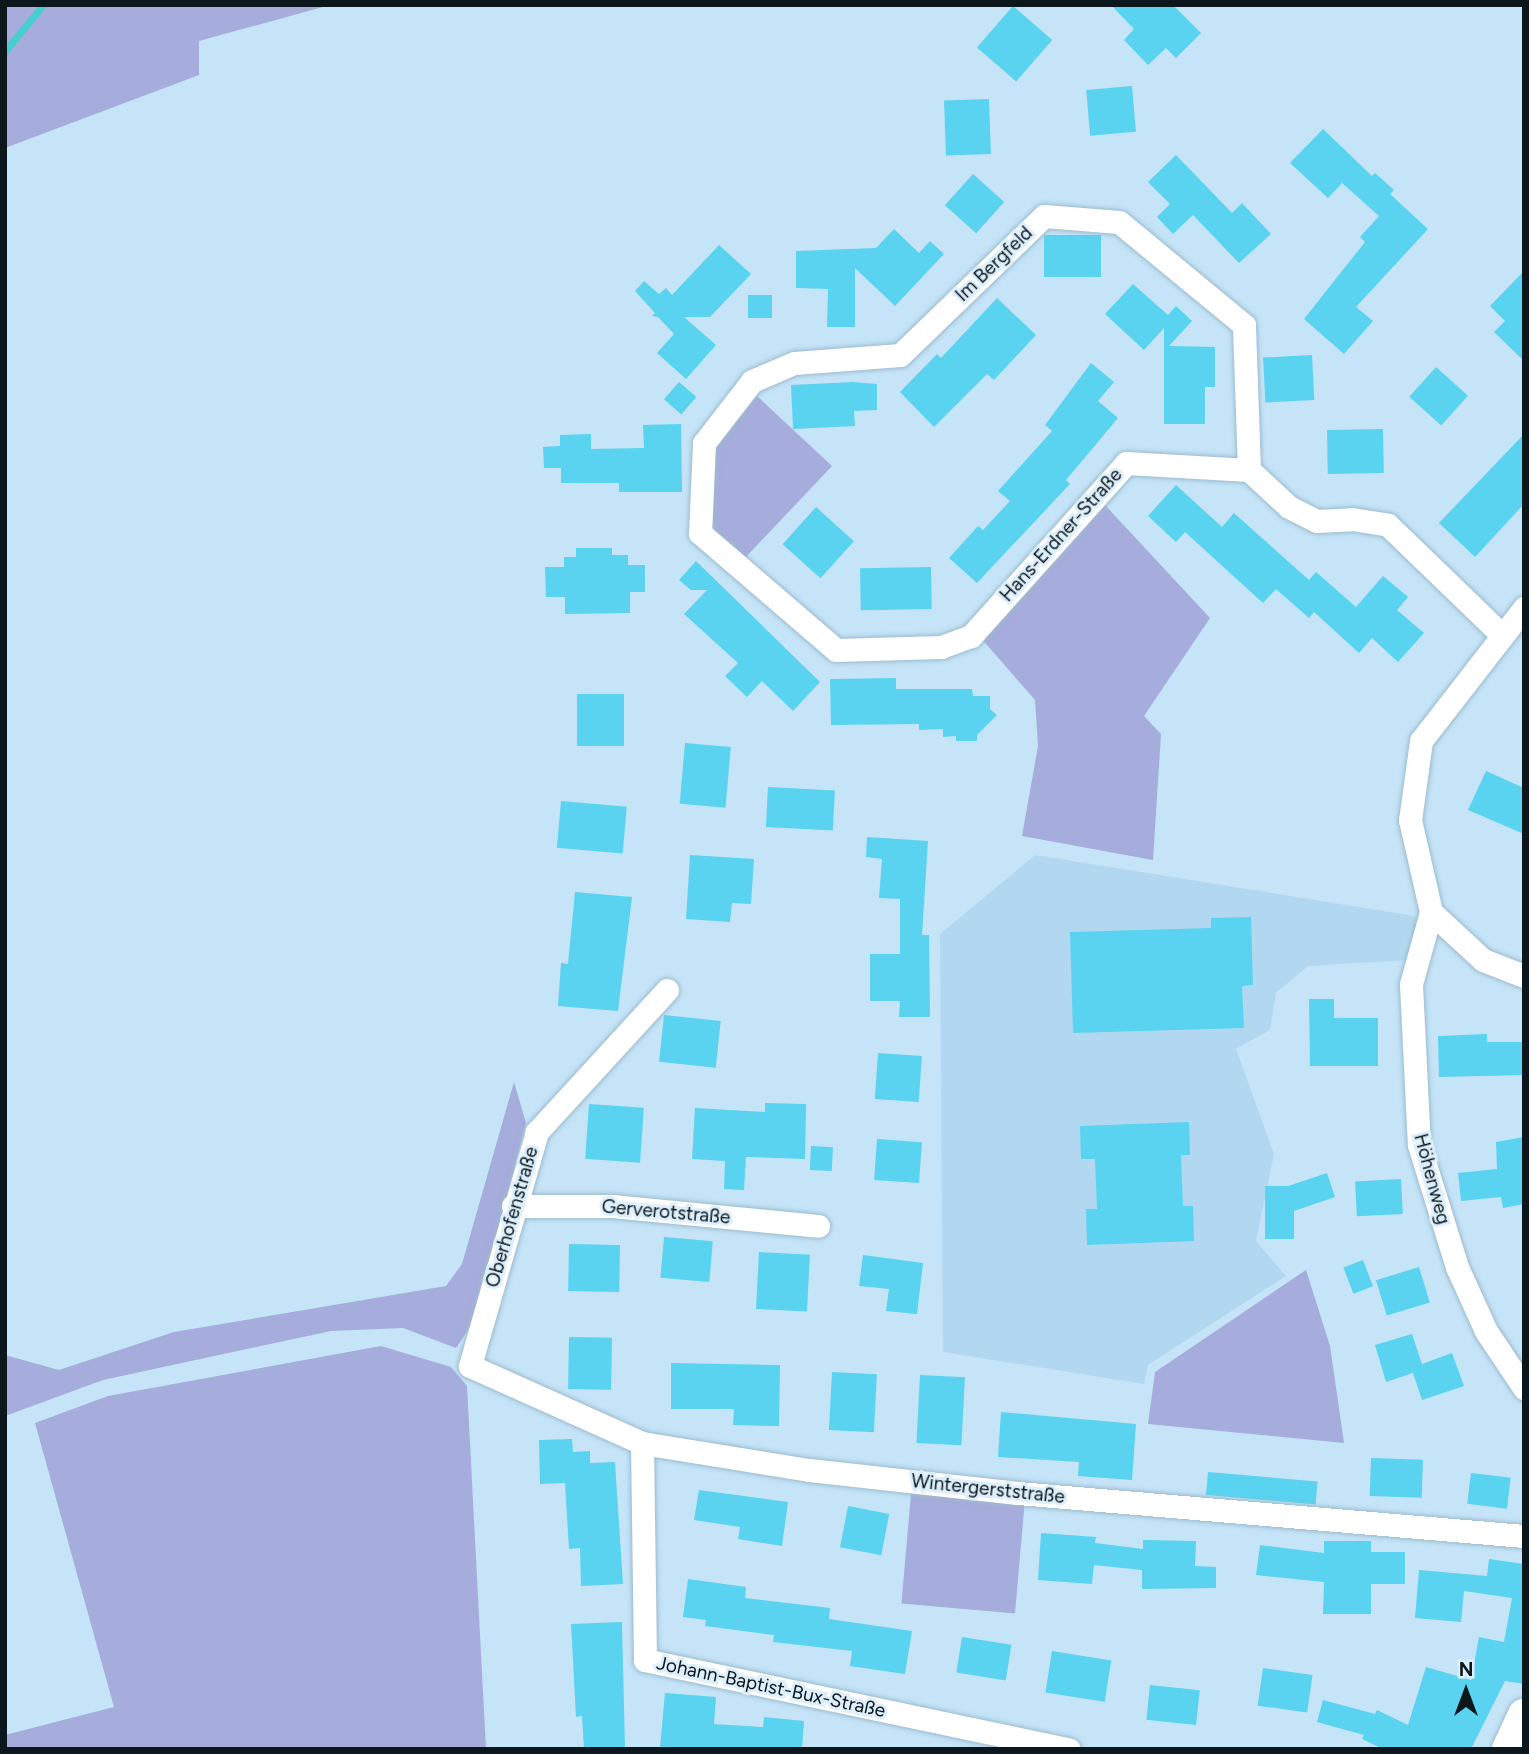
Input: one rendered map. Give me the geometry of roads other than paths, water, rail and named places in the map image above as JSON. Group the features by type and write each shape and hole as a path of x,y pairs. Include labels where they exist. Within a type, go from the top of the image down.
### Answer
{"street":[{"name":"Im Bergfeld","path":"700,533 704,443 752,381 794,363 900,355 1044,216 1119,222 1244,325 1249,470"},
{"name":"Hans-Erdner-Straße","path":"700,533 836,650 941,647 971,636 1126,463 1249,470"},
{"path":"1249,470 1289,507 1317,521 1352,519 1388,525 1502,635"},
{"path":"1524,608 1421,741 1410,820 1431,912 1483,960 1524,976"},
{"name":"Höhenweg","path":"1431,912 1411,984 1419,1145 1457,1267 1486,1331 1524,1388"},
{"name":"Oberhofenstraße","path":"470,1366 513,1206 537,1132 667,990"},
{"name":"Gerverotstraße","path":"513,1206 612,1206 818,1226"},
{"name":"Wintergerststraße","path":"470,1366 642,1443 809,1470 1018,1493 1524,1536"},
{"name":"Johann-Baptist-Bux-Straße","path":"642,1443 645,1660 1069,1749"},
{"path":"1508,1749 1524,1715"}],"waterway":[{"path":"5,51 43,5"}]}
